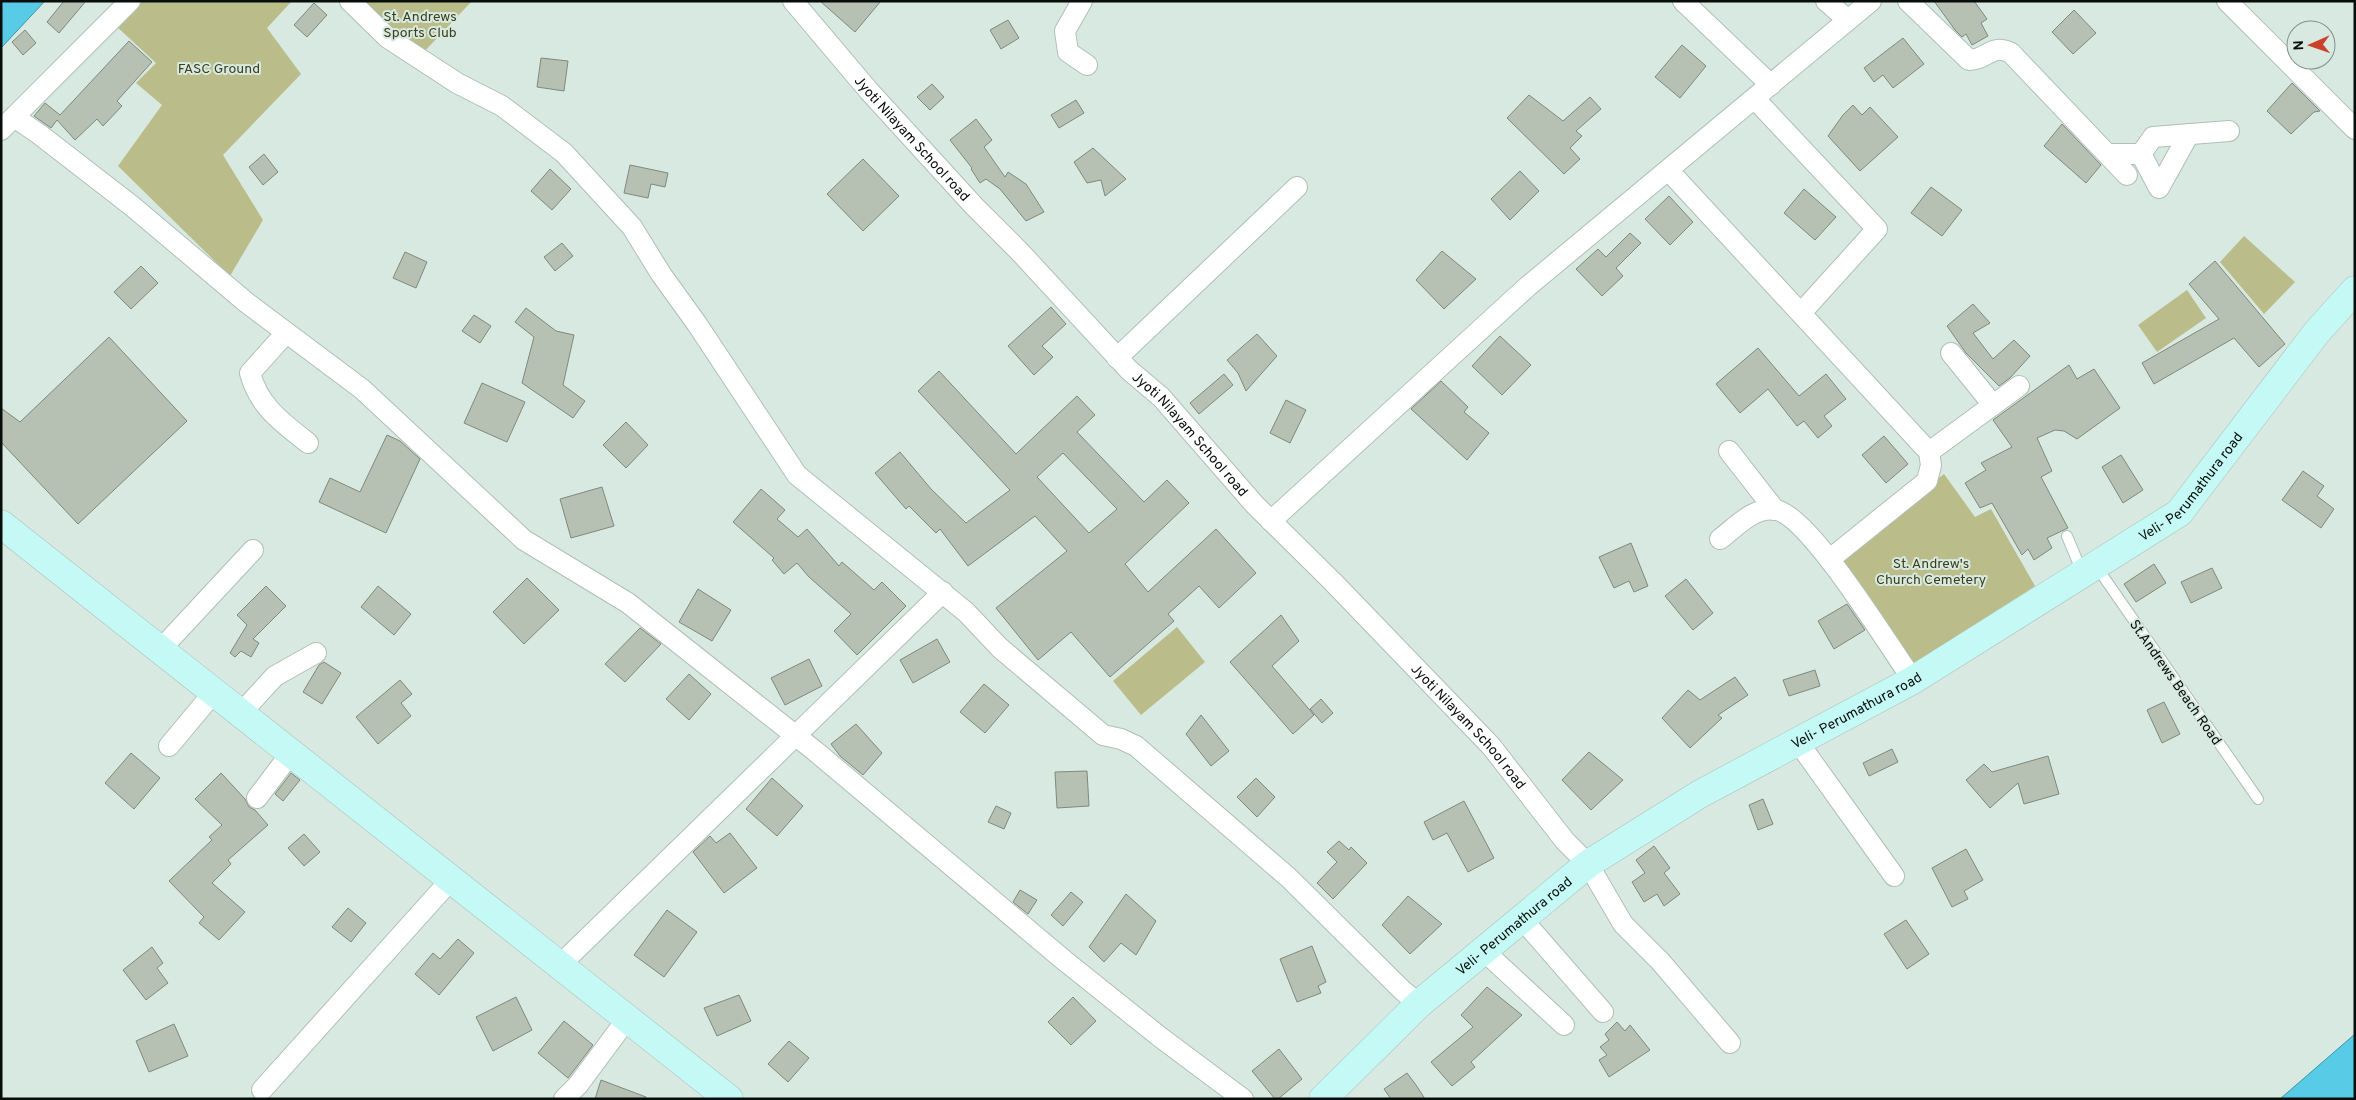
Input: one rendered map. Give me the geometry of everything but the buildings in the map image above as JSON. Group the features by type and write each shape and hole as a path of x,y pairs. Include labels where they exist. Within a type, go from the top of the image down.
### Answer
{"main road":[{"name":"Veli- Perumathura road","path":"1323,1099 1420,1004 1588,864 1700,794 1913,680 2179,513 2317,332 2355,290"},
{"path":"1,524 729,1099"}],"street":[{"path":"130,1 8,124 39,134 132,206 286,333 362,389 524,540 628,603 795,735 1065,961 1160,1037 1243,1099"},
{"path":"350,1 388,38 456,83 502,106 564,153 632,227 661,274 797,475 943,592 966,612 1000,648 1103,735 1121,739 1136,746 1289,878 1402,990 1420,1004"},
{"name":"Jyoti Nilayam School road","path":"793,1 869,91 1117,358 1160,397 1271,521 1333,582 1491,746 1565,841 1588,864 1624,924 1660,961 1730,1043"},
{"path":"1082,1 1065,31 1068,52 1087,65"},
{"path":"1683,1 1771,85"},
{"path":"1826,1 1848,20"},
{"path":"1271,521 1528,287 1871,1"},
{"path":"1908,1 1968,60 1975,60 1996,49 2002,48 2011,53 2127,175"},
{"path":"2227,1 2355,129"},
{"path":"1754,99 1877,229 1801,313"},
{"path":"2141,154 2153,137 2229,131"},
{"path":"2141,154 2159,188 2189,134"},
{"path":"2107,154 2141,154"},
{"path":"1669,171 1929,452 1931,465 1927,480 1830,559"},
{"path":"1117,358 1297,187"},
{"path":"286,333 250,373 254,386 268,410 308,443"},
{"path":"1951,353 1993,406"},
{"path":"1929,452 2019,386"},
{"path":"1729,451 1775,510"},
{"path":"1720,539 1752,514 1775,510 1791,516 1830,559 1913,680"},
{"path":"160,650 253,550"},
{"path":"560,966 943,592"},
{"path":"241,714 275,676 316,653"},
{"path":"169,746 214,692"},
{"path":"1798,742 1894,876"},
{"path":"257,798 291,753"},
{"path":"262,1090 447,884 453,881"},
{"path":"1522,919 1603,1012"},
{"path":"1484,951 1564,1024"},
{"path":"564,1099 578,1085 627,1019"}],"lane":[{"name":"St.Andrews Beach Road","path":"2067,536 2089,569 2258,799"}],"green space":[{"name":"FASC Ground","path":"143,1 292,1 267,28 301,74 223,155 263,220 230,276 118,166 162,105 136,83 156,63 115,25"},
{"name":"St. Andrews Sports Club","path":"363,1 472,1 421,55"},
{"path":"2244,236 2295,282 2264,314 2220,262"},
{"path":"2187,290 2206,318 2157,352 2138,325"},
{"name":"St. Andrew's Church Cemetery","path":"1944,474 1975,517 1991,509 2035,586 1911,665 1843,564 1850,548"},
{"path":"1177,627 1205,662 1141,715 1113,681"}],"water":[{"path":"1,1 45,1 1,48"},
{"path":"2355,1034 2355,1099 2280,1099"}]}
